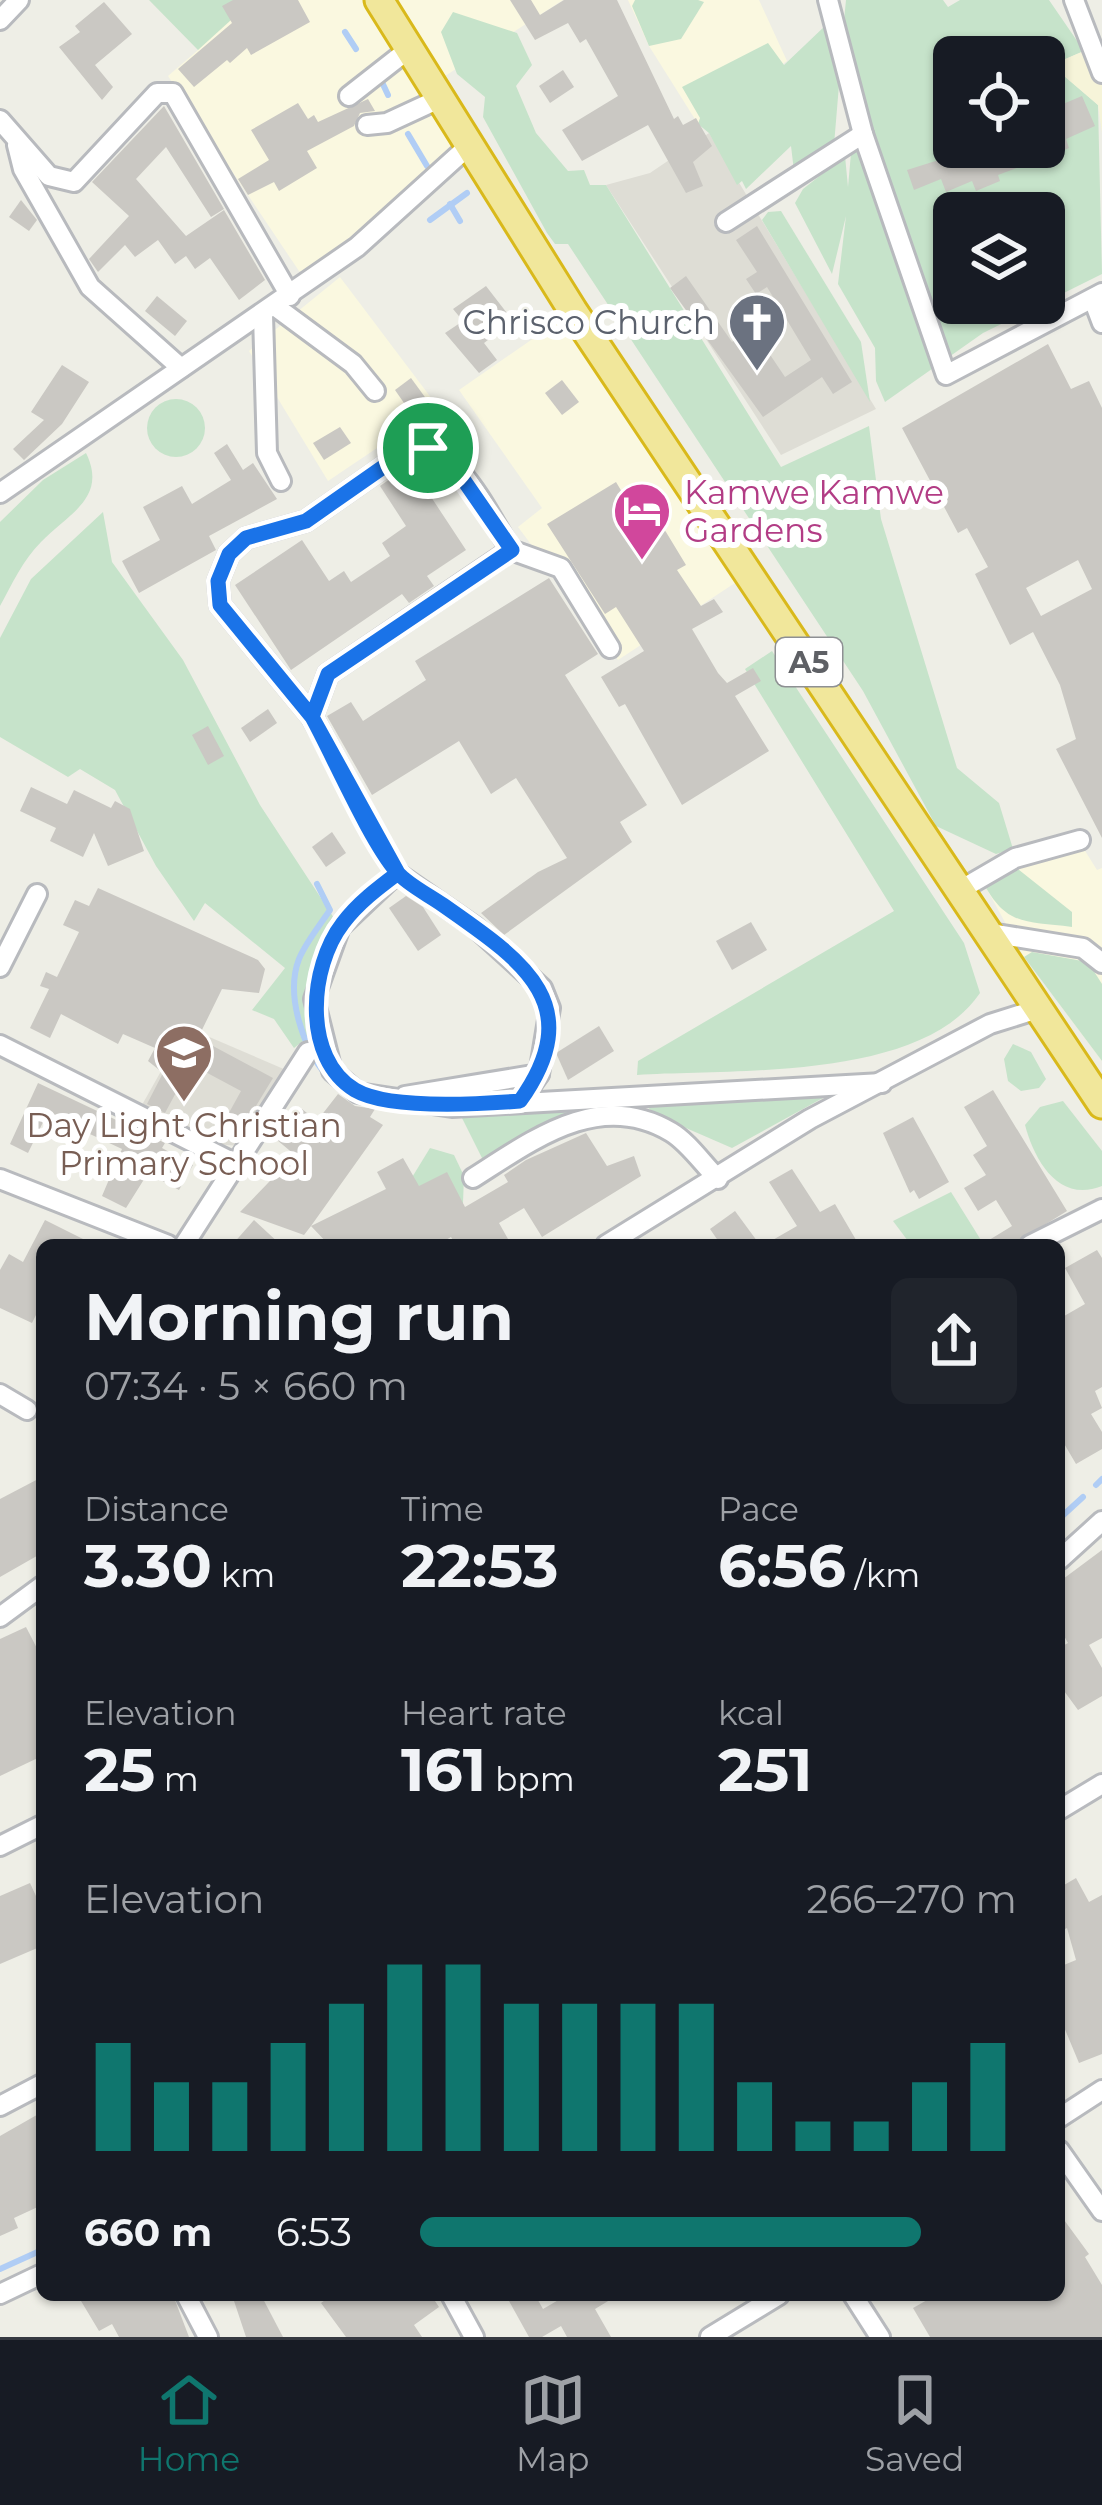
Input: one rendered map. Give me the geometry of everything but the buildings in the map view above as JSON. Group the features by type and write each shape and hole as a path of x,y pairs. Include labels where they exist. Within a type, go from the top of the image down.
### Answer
{"highway":[{"name":"A5","path":"379,0 510,211 1102,1104"}],"street":[{"path":"0,20 19,0"},
{"path":"829,0 863,134 946,375 1097,296 1102,323"},
{"path":"1074,0 1102,73"},
{"path":"349,96 409,49"},
{"path":"0,120 16,144 49,176 74,182 157,93 168,90 178,97 276,306 353,364 375,391"},
{"path":"368,124 387,123 441,98"},
{"path":"725,222 863,134"},
{"path":"0,493 357,247 472,143"},
{"path":"16,144 22,169 90,287 151,336 181,368"},
{"path":"276,306 267,452 281,482"},
{"path":"520,1101 539,1074 550,1008 542,988 475,927 398,873 312,717 220,605 223,567 246,538 306,521 409,449 428,448 447,456 512,550 561,568 610,648"},
{"path":"312,717 328,674 512,550"},
{"path":"960,890 1015,858 1080,840"},
{"path":"398,873 340,927 314,999 332,1071 358,1093 452,1106 882,1083"},
{"path":"0,967 37,894"},
{"path":"990,934 1083,948 1102,963"},
{"path":"616,1239 810,1119 990,1024 1038,1009"},
{"path":"0,1045 236,1164"},
{"path":"188,1239 308,1052"},
{"path":"394,1098 539,1074"},
{"path":"473,1178 585,1115 621,1117 671,1132 718,1178"},
{"path":"0,1179 153,1239"},
{"path":"1042,1239 1102,1209"},
{"path":"638,1226 646,1239"},
{"path":"0,1394 27,1410"},
{"path":"1065,1555 1102,1521"},
{"path":"0,1617 36,1590"},
{"path":"1065,1806 1102,1784"},
{"path":"0,1846 36,1828"},
{"path":"0,2106 36,2087"},
{"path":"1065,2114 1102,2090"},
{"path":"1065,2159 1102,2211"},
{"path":"0,2294 36,2277"},
{"path":"189,2301 208,2337"},
{"path":"454,2301 474,2337"},
{"path":"710,2337 769,2301"},
{"path":"857,2301 880,2337"}],"shaded area":[{"path":"227,0 364,0 458,139 375,238 309,276 299,271 168,76 198,50"},
{"path":"398,0 563,0 445,76"},
{"path":"628,0 759,0 787,61 698,124 649,46"},
{"path":"709,133 876,409 781,455 606,185 650,173"},
{"path":"340,277 438,407 328,481 249,351"},
{"path":"570,313 738,581 618,660 518,527 542,508 459,390"},
{"path":"1082,846 1097,870 1102,868 1102,1061 1024,957 983,882 1014,866"},
{"path":"186,1027 286,1070 239,1146 202,1143 138,1112"}],"green space":[{"path":"149,0 253,0 198,50"},
{"path":"635,0 704,2 681,39 649,46 632,6"},
{"path":"846,0 943,0 948,7 960,0 1049,0 1084,51 1065,59 1065,36 933,36 933,168 1065,168 1065,76 1098,105 1102,274 1065,292 1065,192 933,192 933,324 1001,324 885,402 876,381 875,348 838,284 846,216 832,274 795,203 803,189 845,156 848,187 858,74 844,20"},
{"path":"453,12 517,33 532,65 516,86 536,133 568,171 584,170 590,185 606,185 781,467 869,426 881,519 957,768 999,803 1013,849 996,854 936,826 863,691 568,244 555,244 547,233 483,117 485,97 457,74 441,32"},
{"path":"826,25 840,73 834,145 794,171 791,146 746,189 742,181 737,185 709,133 698,124 700,118 682,87 768,43 784,65"},
{"path":"781,211 861,342 870,402 762,220 768,212"},
{"path":"176,399 196,408 205,428 196,448 176,457 156,448 147,428 156,408"},
{"path":"86,453 92,482 89,494 35,549 0,606 0,522 43,480"},
{"path":"103,512 112,562 183,660 260,805 334,918 310,973 313,1033 294,1048 274,1019 252,1010 285,968 205,903 194,921 156,866 115,790 80,769 68,777 0,737 0,638 31,579"},
{"path":"772,651 964,943 980,993 952,1022 915,1042 871,1056 772,1070 637,1075 638,1061 894,911 745,669"},
{"path":"1014,866 1072,912 1072,927 1019,919 1000,907 983,882"},
{"path":"1032,952 1088,962 1102,984 1102,1061 1024,957"},
{"path":"1013,1044 1031,1052 1046,1079 1039,1088 1021,1091 1008,1081 1004,1059"},
{"path":"852,1082 732,1148 656,1115 642,1102"},
{"path":"1063,1101 1102,1151 1102,1186 1086,1190 1061,1184 1035,1151 1025,1125 1040,1107"},
{"path":"581,1110 484,1162 462,1118"},
{"path":"430,1148 454,1155 464,1176 463,1203 431,1210 411,1179"},
{"path":"951,1192 980,1239 906,1239 893,1221"}],"sand":[{"path":"1084,51 1102,85 1102,133 1098,105 1065,77 1065,59"}],"waterway":[{"path":"345,32 356,49"},
{"path":"381,80 388,95"},
{"path":"408,134 427,166"},
{"path":"430,220 467,193"},
{"path":"450,204 460,221"},
{"path":"317,884 330,910 299,959 294,989 304,1036 327,1076"},
{"path":"1096,1485 1102,1479"},
{"path":"1065,1514 1083,1497"},
{"path":"0,2269 36,2253"}],"place":[{"name":"Chrisco Church","path":"757,373"},
{"name":"Kamwe Kamwe Gardens","path":"642,562"},
{"name":"Day Light Christian Primary School","path":"184,1104"}],"route":[{"path":"428,448 409,449 306,521 246,538 229,554 218,581 220,605 236,631 312,717 398,873 340,927 324,965 314,999 332,1071 358,1093 452,1106 520,1101 539,1074 550,1008 542,988 475,927 398,873 312,717 315,697 328,674 512,550 447,456 428,448"}]}
